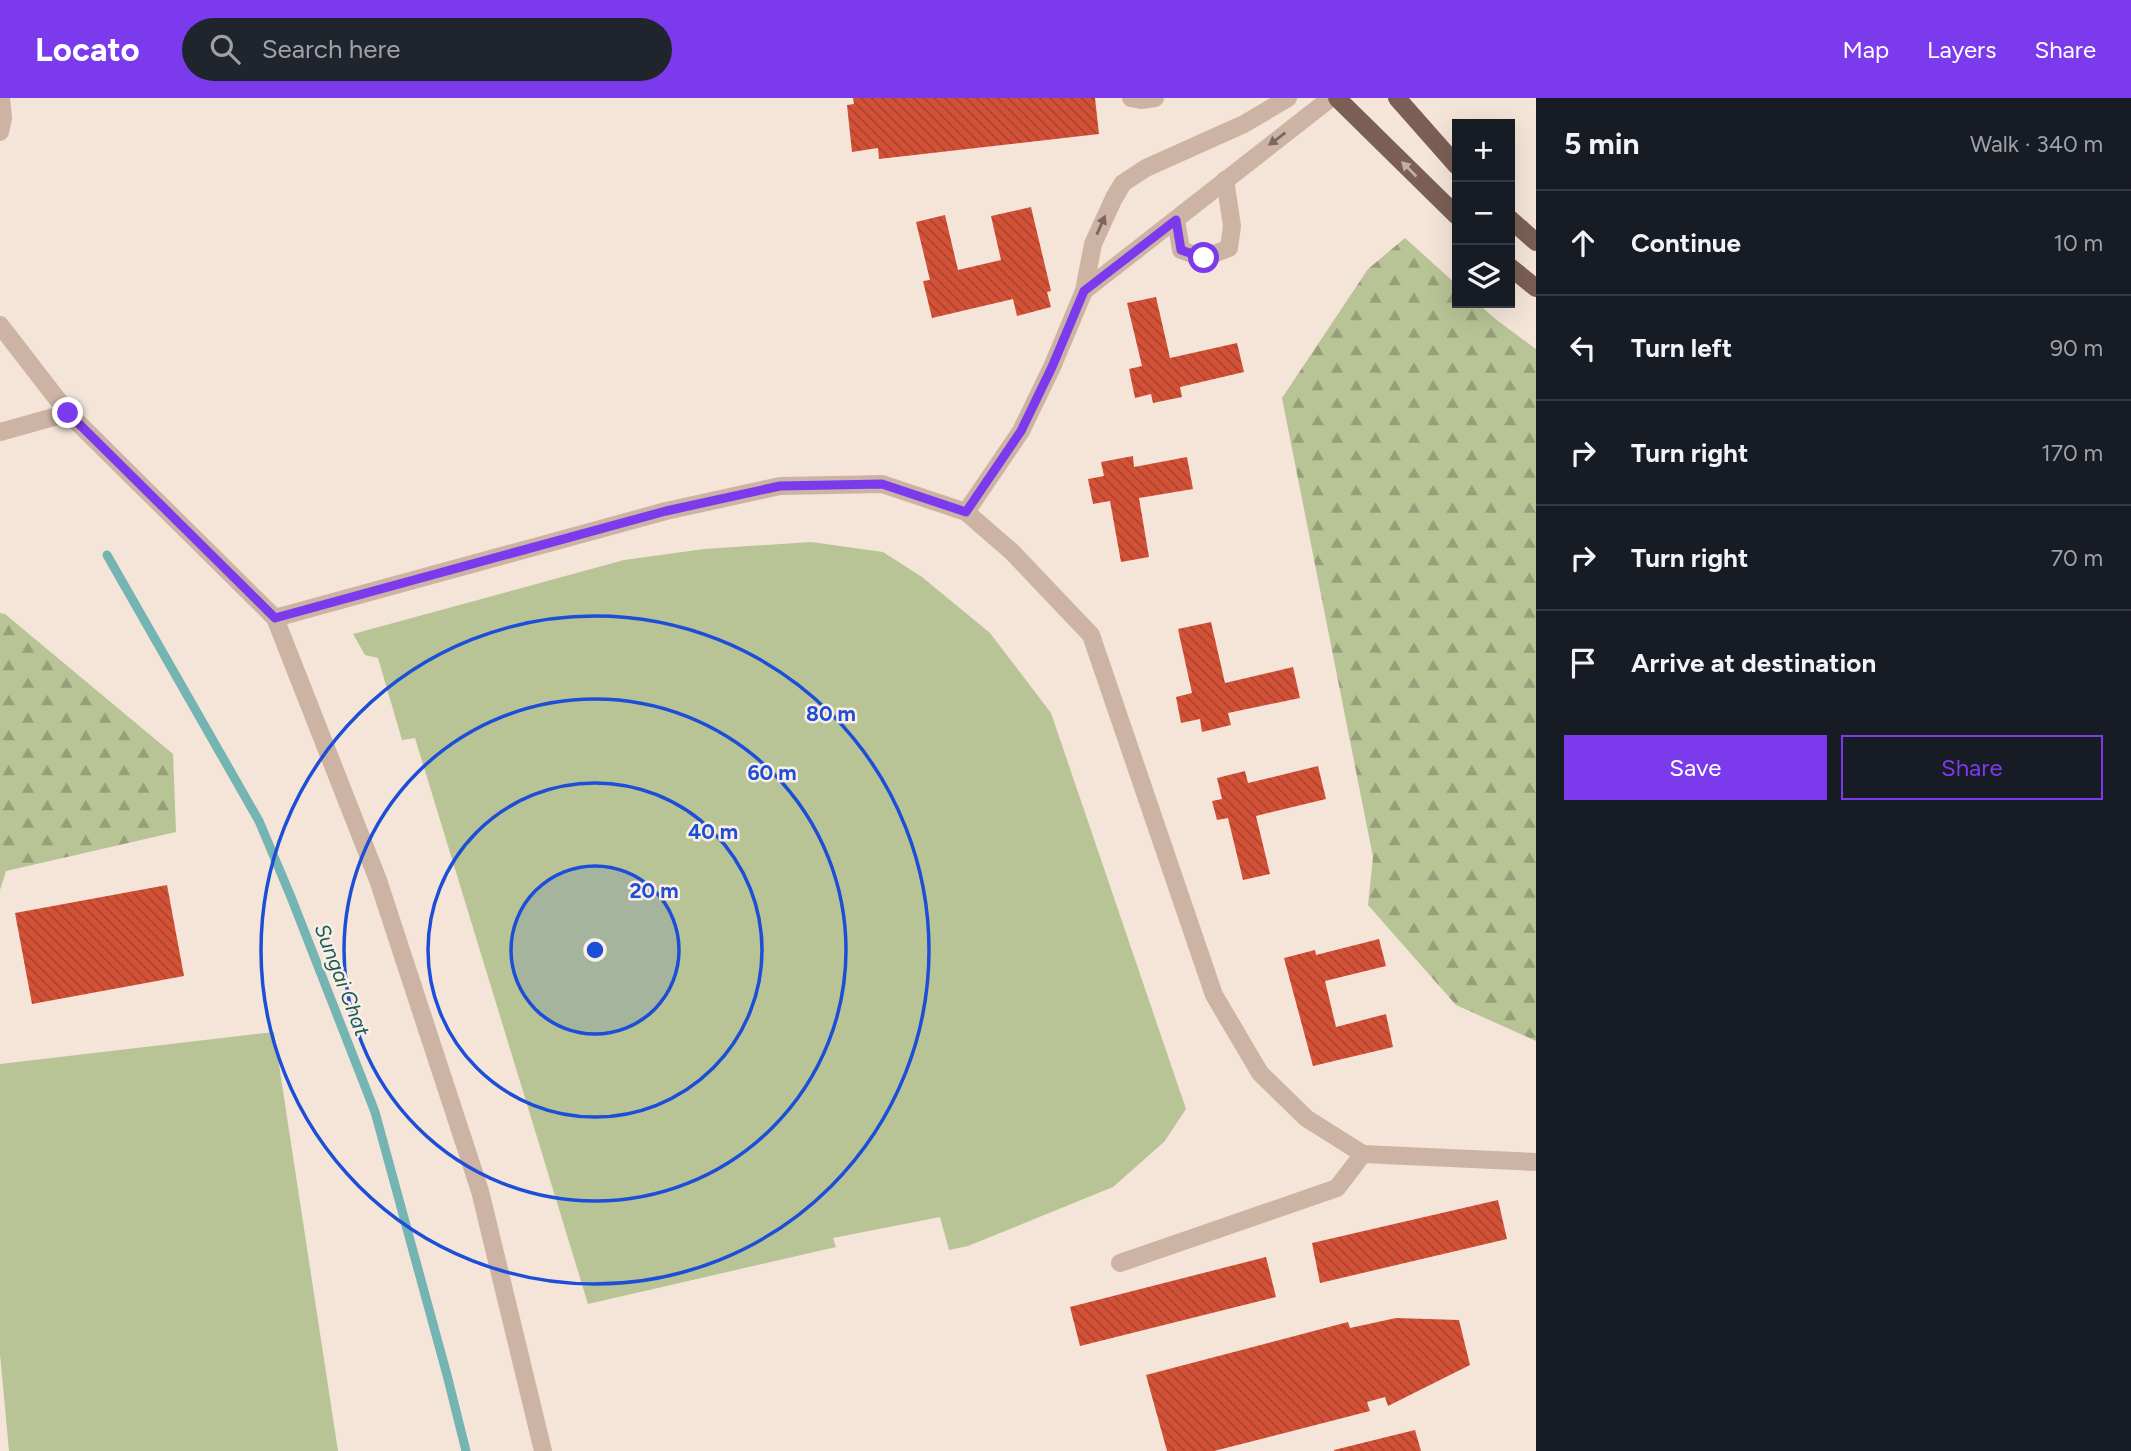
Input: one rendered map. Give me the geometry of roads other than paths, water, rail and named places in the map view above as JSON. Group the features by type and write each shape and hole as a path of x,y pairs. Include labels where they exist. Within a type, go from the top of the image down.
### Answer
{"main road":[{"path":"1337,98 1452,211"},
{"path":"1401,101 1452,160"},
{"path":"1515,223 1536,242"},
{"path":"1515,271 1536,288"}],"street":[{"path":"0,132 3,118 1,98"},
{"path":"1131,98 1155,98"},
{"path":"966,512 1021,431 1052,367 1084,291 1093,244 1123,183 1146,168 1244,124 1288,98"},
{"path":"1084,291 1331,98"},
{"path":"1176,220 1181,250 1204,258 1229,248 1232,226 1225,180"},
{"path":"0,325 68,413 275,618 378,880 480,1191 543,1451"},
{"path":"0,432 68,413"},
{"path":"275,618 666,511 780,486 882,484 966,512 1012,552 1091,635 1214,995 1260,1073 1306,1118 1363,1154 1536,1162"},
{"path":"1120,1263 1337,1188 1363,1154"}],"waterway":[{"name":"Sungai Chat","path":"107,555 259,821 291,897 375,1112 466,1451"}]}
